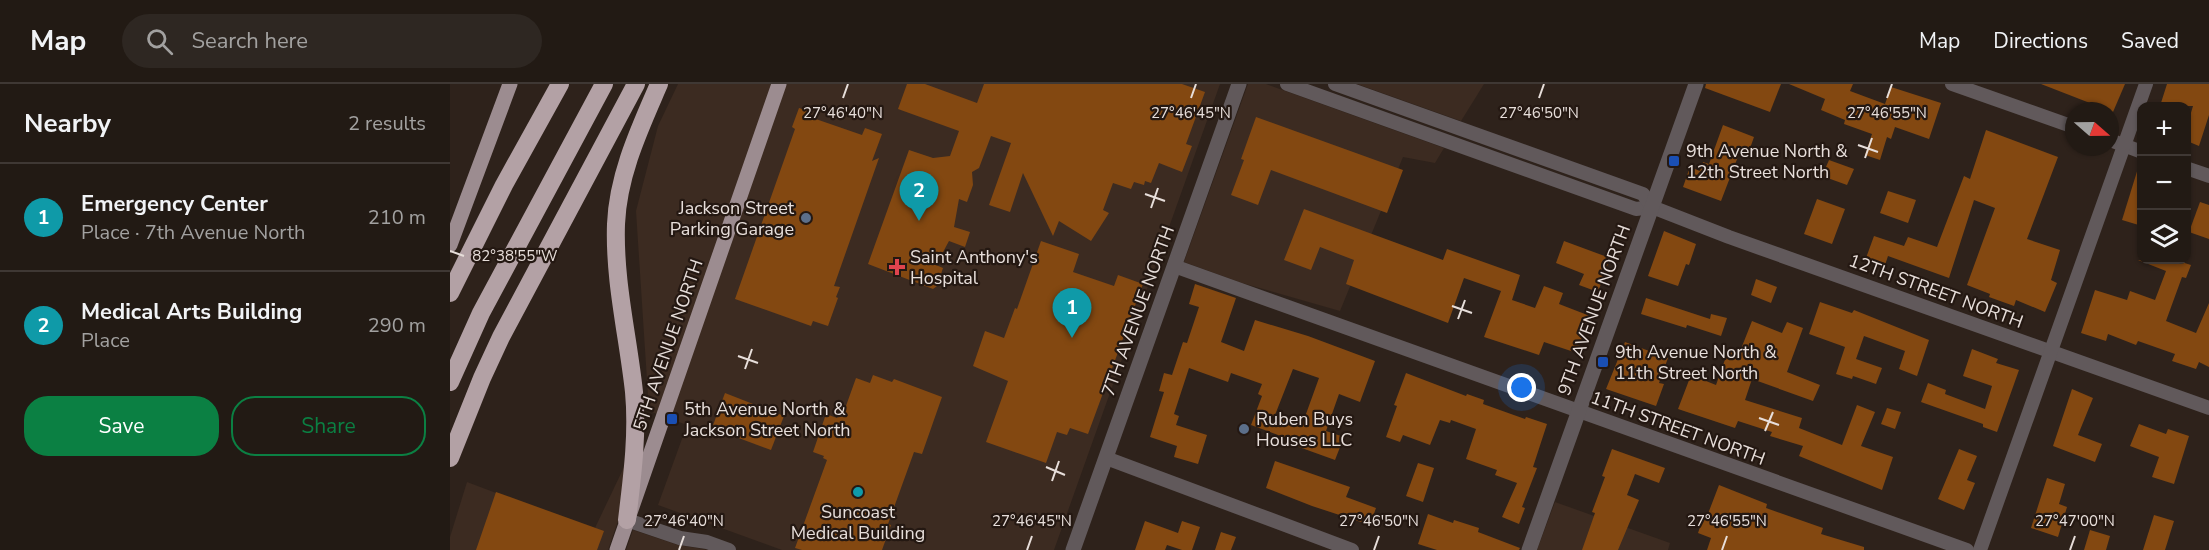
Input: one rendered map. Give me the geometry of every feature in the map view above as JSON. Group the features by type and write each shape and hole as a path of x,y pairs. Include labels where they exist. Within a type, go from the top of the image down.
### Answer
{"highway":[{"path":"450,293 504,185 560,84"},
{"path":"450,382 482,313 604,84"},
{"path":"450,458 501,337 636,84"},
{"path":"627,520 636,430 634,394 617,268 616,223 630,154 659,84"}],"main road":[{"path":"450,245 510,84"},
{"name":"5TH AVENUE NORTH","path":"617,550 779,84"}],"street":[{"name":"7TH AVENUE NORTH","path":"1073,550 1239,84"},
{"name":"12TH STREET NORTH","path":"1287,84 1636,209 1652,207 1729,237 2209,408"},
{"name":"12TH STREET NORTH","path":"1335,84 1643,194 1652,207"},
{"name":"9TH AVENUE NORTH","path":"1529,550 1695,84"},
{"path":"1952,84 2065,125"},
{"path":"1980,550 2146,84"},
{"path":"2119,143 2137,150"},
{"path":"2191,169 2209,176"},
{"name":"11TH STREET NORTH","path":"1174,266 1967,550"},
{"path":"1106,458 1352,550"},
{"path":"627,520 680,538 707,542 729,550"}],"shaded area":[{"name":"Saint Anthony's Hospital","path":"678,84 1220,84 1054,550 782,550 658,505 687,425 649,411 636,211 658,126"},
{"path":"1248,84 1266,84 1444,148 1435,163 1403,157 1340,311 1242,283 1184,262"},
{"path":"1357,84 1484,84 1461,121"},
{"path":"625,465 619,518 608,550 450,550 450,537 467,482 594,530"},
{"path":"1555,502 1670,543 1668,550 1537,550"},
{"path":"633,530 678,545 708,550 626,550"}],"building":[{"path":"907,84 925,84 977,103 984,84 1182,84 1205,92 1186,144 1192,146 1182,172 1159,163 1151,183 1145,181 1144,185 1134,182 1131,189 1113,183 1103,210 1109,213 1091,241 1059,221 1053,236 1023,173 1010,212 989,205 1011,143 991,136 979,168 972,172 973,185 967,202 959,199 954,227 970,232 965,247 949,241 936,265 943,268 937,286 933,289 868,264 909,150 933,158 950,156 959,131 898,109"},
{"path":"1706,84 1781,84 1770,112 1705,88"},
{"path":"1789,84 1853,84 1850,91 1885,104 1891,87 1941,103 1929,139 1895,127 1891,139 1887,137 1880,160 1865,155 1872,134 1844,124 1845,120 1821,110 1825,99"},
{"path":"2041,84 2125,84 2117,102 2087,102"},
{"path":"2167,84 2209,84 2209,115 2199,146 2191,143 2193,106 2191,102 2161,102"},
{"name":"Jackson Street Parking Garage","path":"799,108 812,112 810,117 862,135 865,128 882,134 872,161 879,158 834,286 840,287 828,326 813,321 811,326 735,299 795,129 792,127"},
{"path":"1256,117 1403,170 1387,213 1271,170 1258,205 1231,195"},
{"path":"1723,125 1754,137 1747,157 1739,154 1721,201 1683,187 1690,167 1700,171 1703,162 1709,164"},
{"path":"1986,130 2058,157 2027,239 2060,250 2051,280 2057,283 2045,312 2016,300 2014,306 1989,297 1990,294 1967,285 1995,208 1974,200 1949,278 1888,256 1885,265 1866,258 1874,236 1904,246 1908,237 1937,247 1964,176 1970,179"},
{"path":"1829,160 1854,169 1847,185 1822,176"},
{"path":"2137,171 2137,224 2122,220"},
{"path":"1888,191 1916,200 1908,223 1880,213"},
{"path":"1817,199 1845,209 1832,244 1804,234"},
{"path":"2200,202 2209,205 2209,239 2191,233"},
{"path":"1304,209 1443,260 1447,249 1520,275 1512,300 1535,308 1544,286 1563,293 1559,304 1590,316 1577,353 1544,342 1539,355 1484,337 1501,291 1464,278 1448,323 1346,284 1354,260 1320,247 1311,270 1284,260"},
{"path":"1664,231 1696,244 1689,265 1686,264 1678,286 1648,276"},
{"path":"1041,241 1079,254 1073,272 1114,286 1118,275 1143,284 1088,434 1070,428 1067,435 1057,432 1046,463 986,442 1008,381 973,366 985,331 1004,338 1015,308 1017,309"},
{"path":"1564,241 1610,258 1598,292 1579,285 1584,274 1556,263"},
{"path":"2148,264 2191,265 2186,278 2182,277 2166,321 2196,333 2209,303 2209,367 2199,362 2196,369 2172,361 2175,354 2138,341 2136,345 2108,334 2106,341 2081,333 2095,290 2127,300 2130,291 2155,300 2166,271"},
{"path":"1756,279 1777,287 1771,303 1751,295"},
{"path":"1195,284 1236,298 1221,342 1244,351 1255,320 1308,336 1375,361 1360,402 1339,394 1326,431 1344,437 1335,460 1285,442 1286,438 1251,425 1262,396 1258,394 1262,384 1231,373 1228,382 1189,368 1174,414 1179,416 1176,425 1207,435 1198,464 1174,457 1177,446 1150,437 1164,392 1159,391 1164,373 1172,375 1183,342 1187,343 1199,307 1189,304","holes":["1293,369 1319,378 1302,425 1275,415"]},
{"path":"1646,298 1710,319 1711,314 1727,318 1721,336 1641,314"},
{"path":"1820,302 1852,313 1854,310 1929,340 1917,376 1899,369 1905,351 1864,336 1856,359 1882,368 1876,384 1853,376 1852,379 1836,374 1845,347 1809,334"},
{"path":"1752,321 1782,333 1787,322 1803,328 1787,372 1820,385 1813,401 1752,379 1745,400 1802,418 1799,428 1842,445 1857,405 1875,412 1861,446 1893,457 1882,490 1799,456 1803,446 1770,436 1772,432 1738,421 1735,428 1678,409 1691,375 1716,385 1728,351 1739,354"},
{"path":"1625,342 1668,358 1659,383 1664,384 1656,406 1606,389"},
{"path":"1972,349 1998,359 1996,363 2019,370 1997,432 1983,427 1983,424 1921,402 1928,383 1946,390 1945,394 1985,409 1992,386 1963,376"},
{"path":"1406,373 1466,396 1467,394 1484,400 1483,404 1547,424 1533,467 1537,468 1522,507 1525,508 1519,524 1502,517 1517,483 1495,475 1497,470 1466,459 1476,429 1451,420 1450,423 1440,420 1430,445 1403,435 1400,442 1386,437 1397,406 1394,405"},
{"name":"Suncoast Medical Building","path":"873,375 892,382 894,379 942,397 922,454 914,452 888,524 891,525 882,550 802,550 795,548 827,460 823,458 824,456 813,452 826,414 837,418 842,417 856,378 870,383"},
{"path":"2072,389 2093,398 2078,435 2102,444 2095,462 2053,446"},
{"path":"725,393 784,416 771,450 712,428"},
{"path":"1887,408 1901,412 1895,429 1881,424"},
{"path":"2139,424 2166,434 2168,429 2189,436 2174,484 2152,477 2159,457 2130,446"},
{"path":"1612,449 1665,468 1659,483 1635,474 1627,495 1639,500 1618,550 1582,550 1595,513 1592,512 1605,477 1602,476"},
{"path":"1959,449 1977,456 1967,480 1975,483 1964,510 1938,499"},
{"path":"1275,461 1350,487 1346,497 1376,508 1370,525 1266,488"},
{"path":"1418,463 1434,468 1423,502 1406,496"},
{"path":"2047,478 2065,484 2059,504 2067,507 2058,537 2031,528"},
{"path":"1719,485 1767,504 1766,508 1823,528 1821,534 1864,547 1864,550 1707,550 1711,538 1698,533"},
{"path":"496,492 604,531 597,550 476,550"},
{"path":"1428,514 1453,523 1454,520 1479,528 1478,532 1520,548 1519,550 1437,550 1418,544"},
{"path":"2154,515 2174,521 2165,550 2143,550"},
{"path":"1145,521 1178,533 1182,521 1200,527 1192,550 1182,550 1167,545 1165,550 1135,550"},
{"path":"2090,530 2110,536 2106,550 2084,550"},
{"path":"1221,532 1236,537 1231,550 1215,550"}],"place":[{"name":"9th Avenue North & 12th Street North","path":"1674,161"},
{"name":"Jackson Street Parking Garage","path":"806,218"},
{"name":"Medical Arts Building","path":"919,221"},
{"name":"Saint Anthony's Hospital","path":"897,267"},
{"name":"Emergency Center","path":"1072,338"},
{"name":"9th Avenue North & 11th Street North","path":"1603,362"},
{"name":"5th Avenue North & Jackson Street North","path":"672,419"},
{"name":"Ruben Buys Houses LLC","path":"1244,429"},
{"name":"Suncoast Medical Building","path":"858,492"}]}
